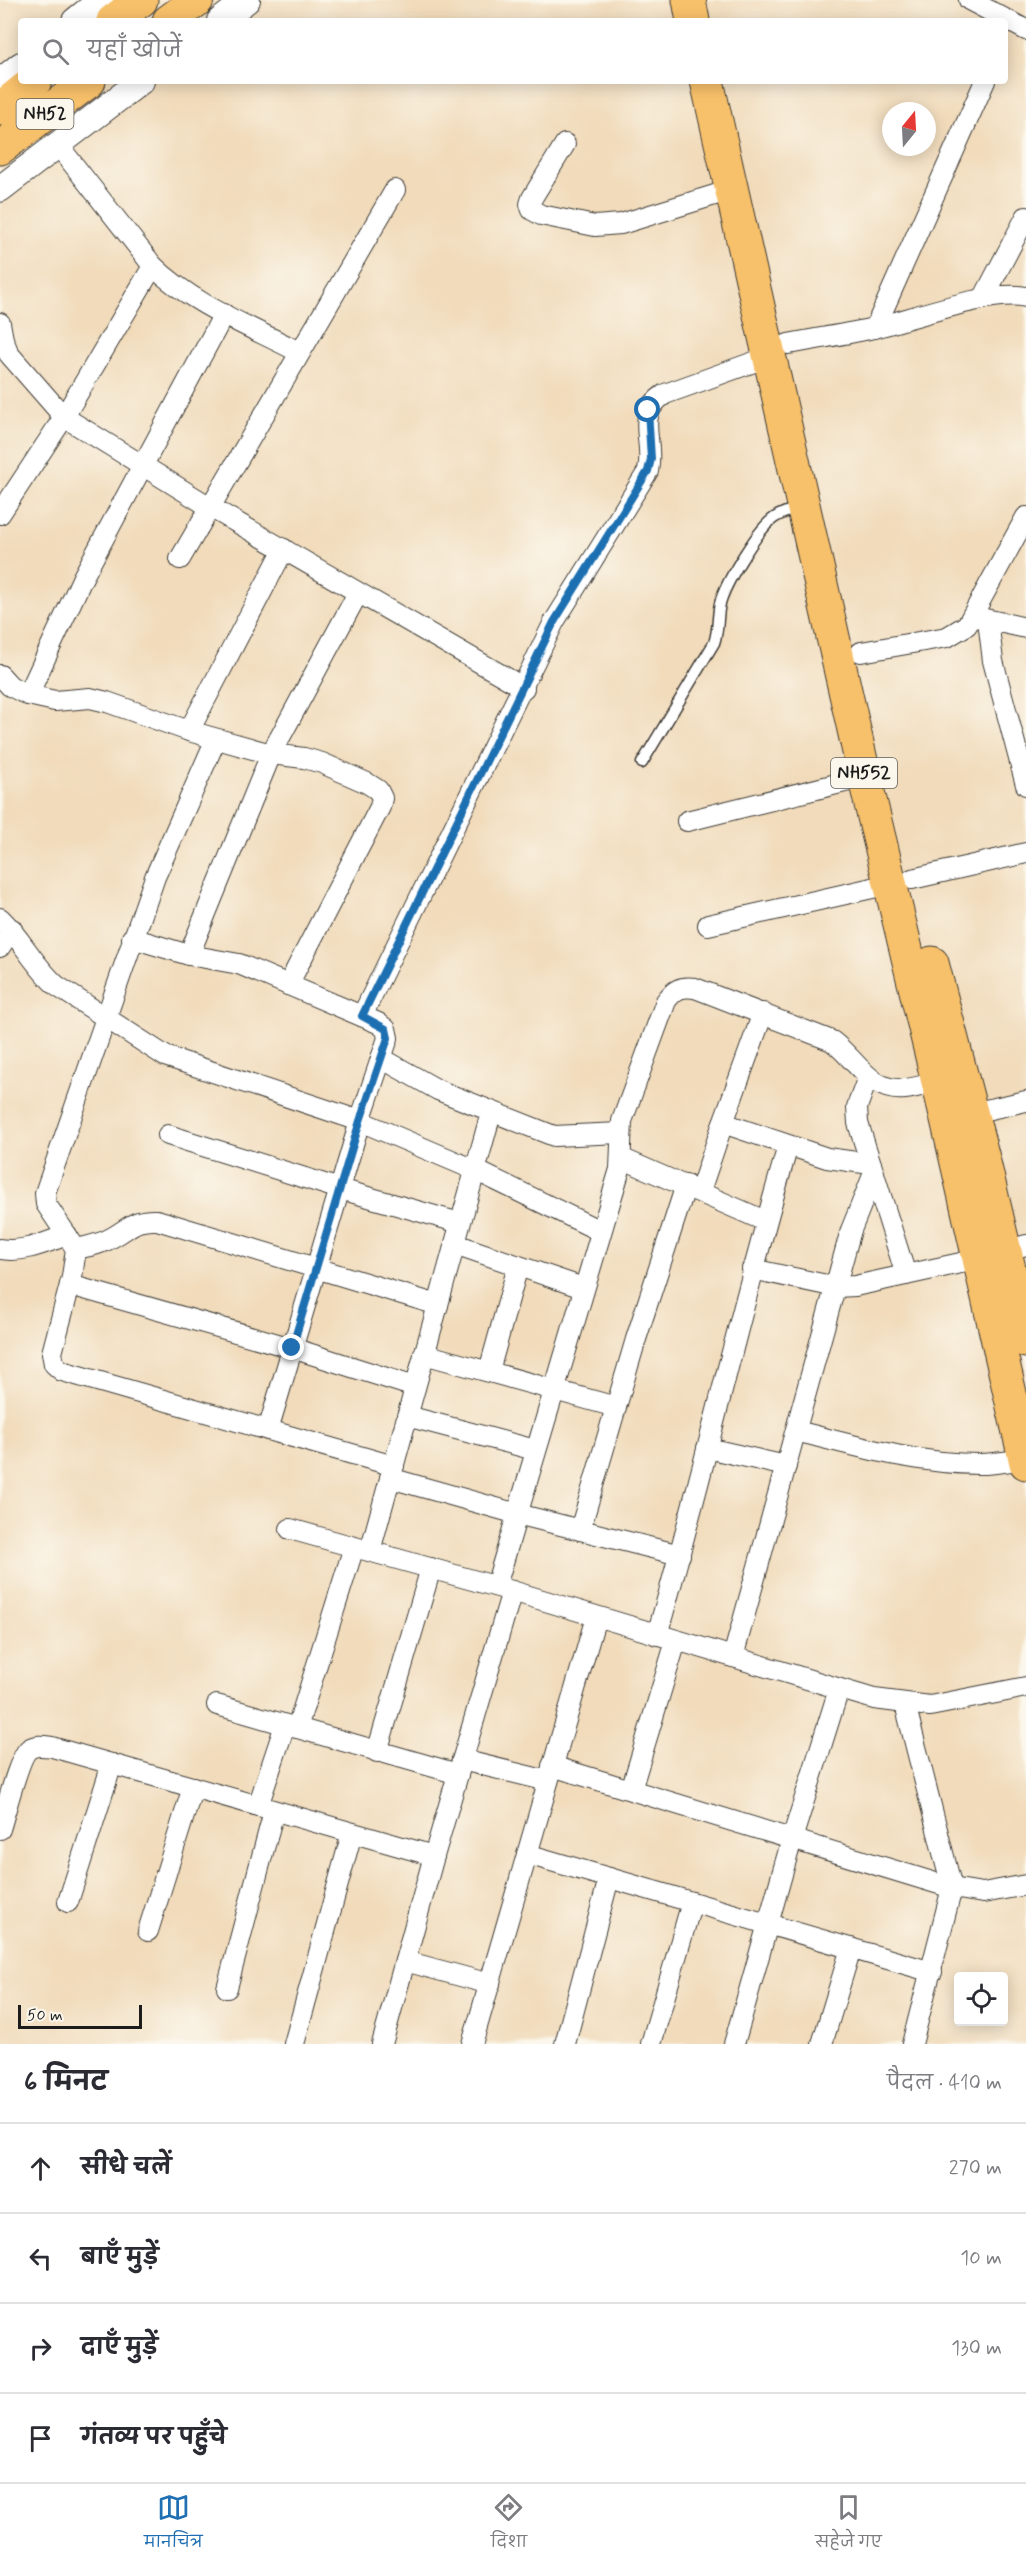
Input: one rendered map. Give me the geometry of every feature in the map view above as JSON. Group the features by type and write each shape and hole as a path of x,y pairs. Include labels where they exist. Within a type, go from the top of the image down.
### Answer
{"highway":[{"path":"117,18 141,0"},
{"path":"173,18 197,0"},
{"path":"689,0 692,18"},
{"path":"711,0 715,18"},
{"name":"NH52","path":"0,109 31,84"},
{"name":"NH52","path":"0,148 85,84"},
{"name":"NH552","path":"708,84 731,190 778,350 861,652 938,1082 1004,1252 1026,1461"},
{"name":"NH552","path":"730,84 778,350 803,506 865,777 901,881 972,1113 1026,1341"}],"street":[{"path":"79,18 101,0"},
{"path":"224,18 247,0"},
{"path":"969,0 996,18"},
{"path":"0,82 18,67"},
{"path":"0,189 137,84"},
{"path":"875,328 984,84"},
{"path":"565,144 531,198 532,210 541,215 595,226 621,224 731,190"},
{"path":"58,145 153,266 186,294 298,352"},
{"path":"180,559 298,352 395,190"},
{"path":"983,299 1026,217"},
{"path":"0,514 64,417 153,266"},
{"path":"362,1016 524,688 554,622 648,471 651,459 647,420 648,410 653,401 665,394 778,350 875,328 983,299 1007,295 1026,297"},
{"path":"28,695 83,577 224,314"},
{"path":"0,322 9,354 64,417 210,507 524,688"},
{"path":"861,652 947,637 981,618 1026,517"},
{"path":"189,731 284,549"},
{"path":"189,955 271,754 358,593"},
{"path":"981,618 1026,628"},
{"path":"981,618 1026,785"},
{"path":"0,675 10,686 28,695 55,701 90,698 107,702 216,739 271,754 304,758 367,783 378,790 382,798 375,817 288,985"},
{"path":"216,739 155,877 45,1193 45,1203 71,1242 76,1262 52,1353 54,1364 62,1371 268,1430 517,1514 680,1555"},
{"path":"687,821 865,777"},
{"path":"708,925 1026,853"},
{"path":"0,947 6,923"},
{"path":"6,923 42,973 57,987 165,1056 360,1121 475,1170 600,1231"},
{"path":"132,939 189,955 239,964 362,1016 386,1029 388,1038 360,1121 268,1430"},
{"path":"382,2044 460,1767 504,1588 517,1514 620,1169 622,1121 666,1001 674,990 684,987 695,988 832,1041 880,1086 904,1089 938,1082"},
{"path":"580,1530 615,1407 693,1188 723,1123 763,1013"},
{"path":"381,1058 438,1090 491,1113 554,1136 620,1133"},
{"path":"868,1077 857,1107 858,1123 906,1275"},
{"path":"972,1113 1026,1101"},
{"path":"227,1988 266,1808 291,1726 392,1472 491,1113"},
{"path":"723,1123 788,1146 872,1169"},
{"path":"168,1135 340,1189 460,1223"},
{"path":"657,1635 680,1555 752,1269 788,1146"},
{"path":"621,1158 765,1221"},
{"path":"732,1657 851,1230 872,1169"},
{"path":"0,1249 14,1251 71,1242 96,1245 142,1220 157,1220 438,1305"},
{"path":"455,1244 583,1288"},
{"path":"752,1269 836,1287 855,1286 1004,1252"},
{"path":"489,1371 518,1266"},
{"path":"70,1286 292,1348 415,1387"},
{"path":"424,1354 554,1388 615,1407"},
{"path":"407,1416 535,1450"},
{"path":"796,1431 890,1454 940,1462 981,1464 1026,1461"},
{"path":"707,1448 786,1466"},
{"path":"290,1529 504,1588 874,1699 930,1706 1026,1688"},
{"path":"377,1752 431,1568"},
{"path":"472,2044 596,1617"},
{"path":"631,1790 676,1641"},
{"path":"734,2044 792,1839 839,1689"},
{"path":"905,1704 952,1888 912,2044"},
{"path":"217,1705 377,1752 460,1767 550,1773 631,1790 952,1888 983,1893 1026,1885"},
{"path":"0,1829 21,1761 28,1750 38,1746 52,1747 434,1856"},
{"path":"68,1902 112,1764"},
{"path":"148,1931 193,1787"},
{"path":"294,2044 352,1833"},
{"path":"527,1854 932,1972"},
{"path":"565,2044 609,1878"},
{"path":"651,2044 692,1902"},
{"path":"822,2044 851,1948"},
{"path":"405,1961 490,1984"}],"lane":[{"path":"642,763 714,643 722,596 750,547 763,527 775,517 803,506"}],"route":[{"path":"292,1348 360,1121 388,1038 386,1029 362,1016 524,688 554,622 648,471 651,459 648,410"}]}
